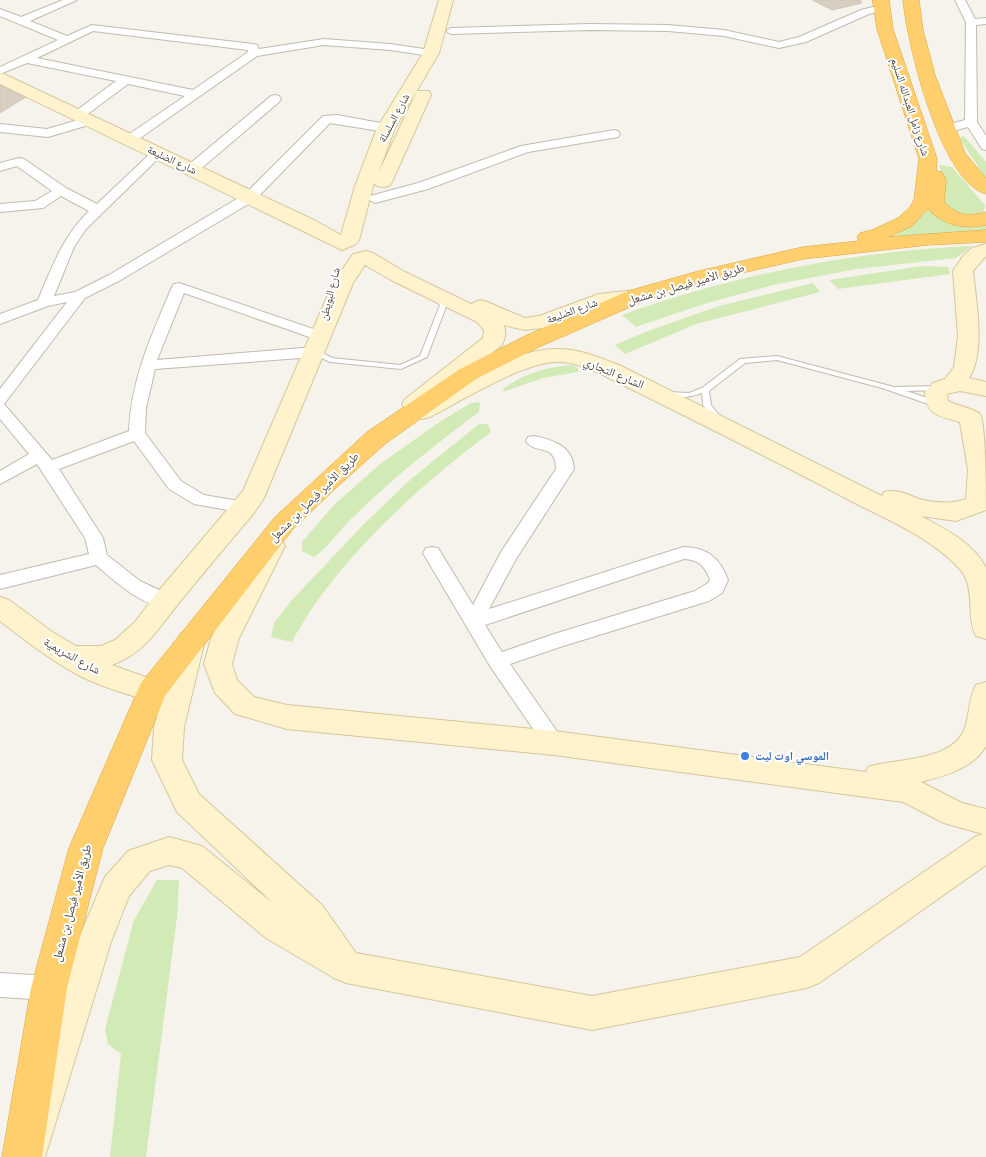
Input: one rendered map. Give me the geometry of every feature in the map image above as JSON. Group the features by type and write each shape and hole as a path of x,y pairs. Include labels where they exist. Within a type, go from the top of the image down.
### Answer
{"highway":[{"path":"911,0 912,19 924,66 946,129 964,172 986,197"},
{"name":"شارع زامل العبدالله السليم","path":"803,253 879,234 905,222 917,211 924,200 928,159 885,29 881,4"},
{"path":"958,157 986,188"},
{"path":"928,159 936,180 934,203 940,212 966,221 984,220 986,218"},
{"name":"طريق الأمير فيصل بن مشعل","path":"22,1157 49,988 86,848 152,691 284,523 376,438 468,374 533,341 636,296 706,275 803,253 928,239 986,236"}],"street":[{"path":"22,20 72,0"},
{"name":"شارع السلسلة","path":"357,249 364,186 386,128 431,53 446,0"},
{"name":"شارع السلسلة","path":"357,249 375,199 434,73 451,31 456,0"},
{"path":"960,0 971,22 971,122 986,146"},
{"path":"451,31 590,27 683,29 724,32 779,45 802,40 881,4"},
{"path":"0,12 67,40"},
{"path":"971,22 986,21"},
{"path":"0,71 92,28 253,47 254,53"},
{"path":"129,140 254,53 324,42 390,47 431,53"},
{"path":"25,58 194,94"},
{"name":"شارع الضليعة","path":"0,78 508,320 524,324 543,322 598,300 636,296"},
{"path":"0,128 48,133 83,118 128,80"},
{"path":"192,169 275,100"},
{"path":"0,319 44,304 80,295 114,278 250,197 327,119 337,119 386,128"},
{"path":"946,129 971,122"},
{"path":"375,199 423,186 526,149 614,134"},
{"path":"44,304 67,247 81,226 158,153"},
{"path":"0,167 19,162 61,191 98,210"},
{"path":"0,208 38,205 61,191"},
{"path":"317,344 357,249 404,279 484,318 495,328 494,340 449,374 376,438"},
{"name":"شارع البويطن","path":"71,657 106,657 125,648 145,629 165,600 255,492 317,344 326,304 357,249"},
{"path":"944,392 965,368 969,335 964,271 970,260 979,252 986,250"},
{"path":"343,283 372,273 404,279"},
{"path":"245,506 200,500 175,485 136,434 138,408 151,354 179,287 317,344"},
{"path":"0,400 80,295"},
{"path":"148,365 317,344"},
{"name":"الشارع التجاري","path":"376,438 510,367 536,357 560,355 582,359 611,370 794,461"},
{"path":"944,392 973,384 986,389"},
{"path":"794,461 921,508 956,512 978,504 980,470 978,417 949,412 944,392"},
{"path":"0,408 44,462 94,538 98,558 133,586 165,600"},
{"path":"0,478 44,462 136,434"},
{"path":"473,622 508,557 566,469 566,462 557,448 534,441"},
{"path":"794,461 940,537 971,564 984,591 986,629"},
{"path":"284,523 225,638 218,664 225,685 244,706 287,717 554,743 908,790 955,814 986,822"},
{"path":"432,553 497,661 554,743"},
{"path":"473,622 683,553 704,555 716,572 719,580 715,588 702,596 554,641 497,661"},
{"path":"0,582 98,558"},
{"name":"شارع الشريمية","path":"0,607 41,638 91,669 152,691"},
{"path":"191,640 169,727 168,760 188,803 310,916 346,967"},
{"path":"839,780 914,773 953,759 972,742 982,718 986,693"},
{"path":"26,1157 102,924 116,887 139,861 168,851 190,856 278,928 346,967 592,1013 807,972 986,847"},
{"path":"0,985 49,988"},
{"path":"15,1157 22,1137 36,1069"}],"lane":[{"path":"317,344 330,360 400,367 423,357 444,304 414,288 404,279"},
{"path":"661,394 689,396 705,390 743,361 777,358 884,386 944,392"},
{"path":"884,386 944,392"},
{"path":"705,390 707,405 724,426"}],"green space":[{"path":"964,136 986,162 986,178 959,138"},
{"path":"939,165 952,167 985,205 984,211 979,214 969,215 942,209 943,177"},
{"path":"930,208 968,226 986,225 986,230 890,237 915,223"},
{"path":"972,246 956,258 856,269 773,285 707,303 636,327 622,315 707,288 795,267 883,253"},
{"path":"922,266 948,267 950,274 838,289 829,280"},
{"path":"813,283 820,292 696,324 625,354 615,345 648,331 719,306"},
{"path":"572,365 578,368 578,372 543,378 503,392 504,388 528,375 545,369"},
{"path":"480,402 479,412 384,488 349,521 320,553 314,557 302,551 302,542 334,505 380,464 441,421 471,403"},
{"path":"479,424 488,424 491,432 408,500 381,527 331,583 309,612 292,642 271,637 274,623 291,601 364,524 411,479"},
{"path":"157,880 179,880 177,917 146,1157 110,1157 121,1054 108,1044 105,1029 134,920"}],"building":[{"path":"812,0 860,0 862,3 832,10"},
{"path":"0,85 26,97 0,113"}],"place":[{"name":"الموسي اوت ليت","path":"745,756"}]}
